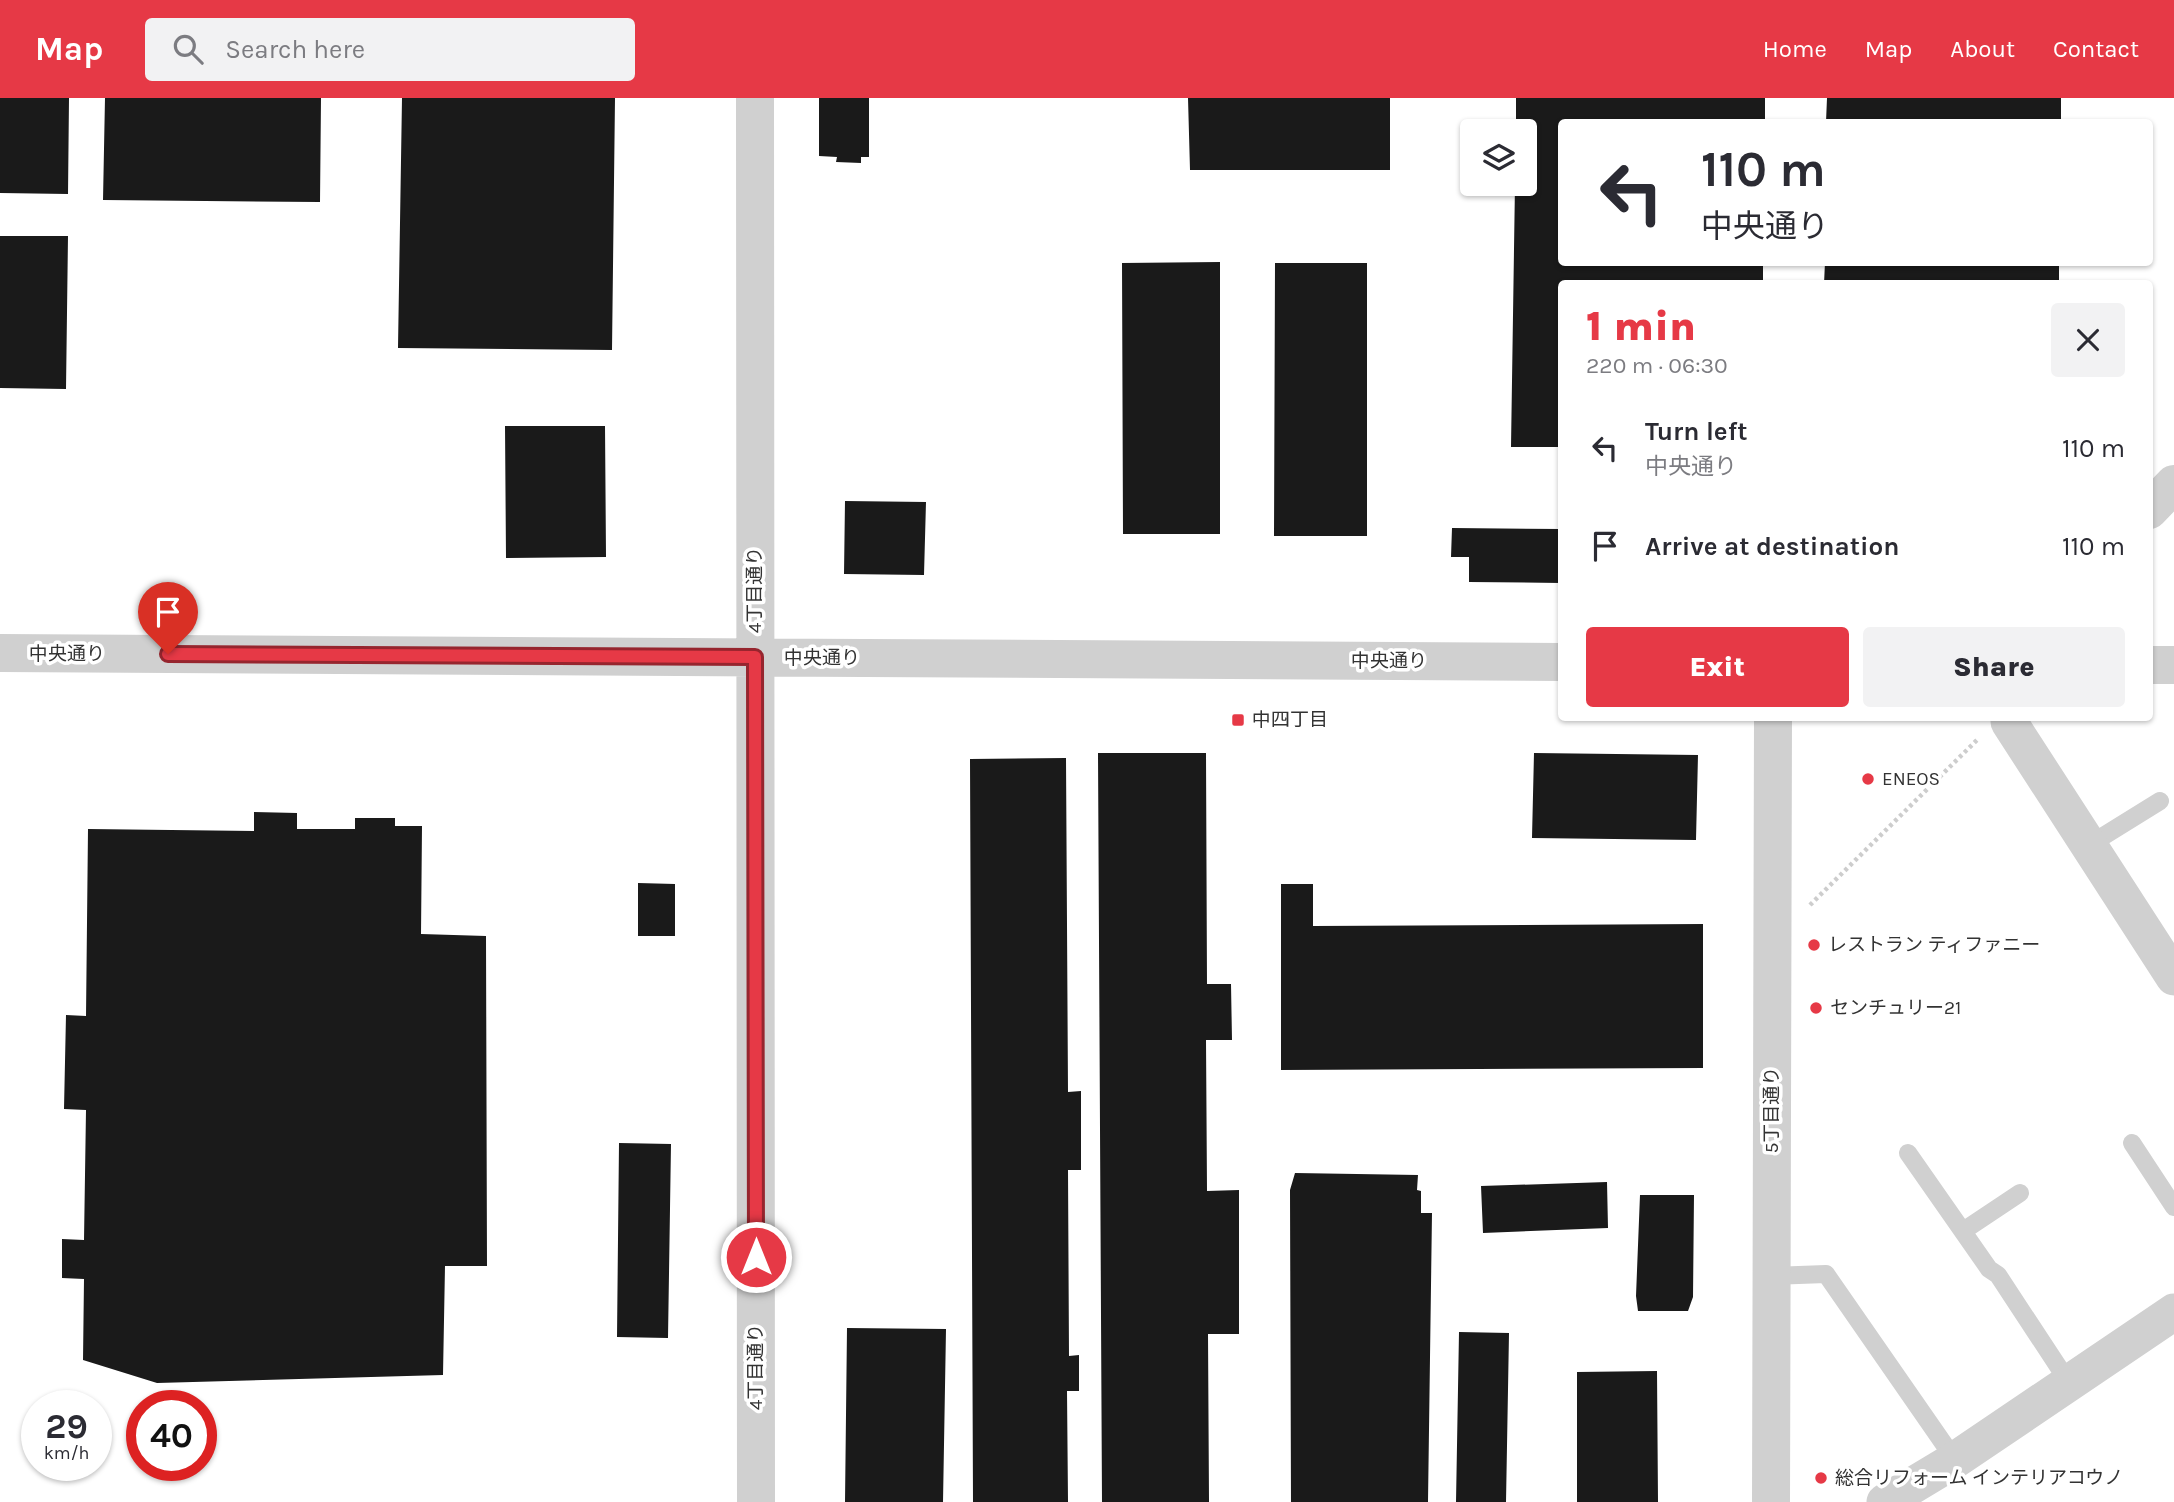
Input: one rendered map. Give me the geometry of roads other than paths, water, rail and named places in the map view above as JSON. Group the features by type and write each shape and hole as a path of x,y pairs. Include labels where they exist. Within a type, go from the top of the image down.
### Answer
{"street":[{"name":"4丁目通り","path":"755,98 756,1502"},
{"path":"2153,506 2174,485"},
{"name":"中央通り","path":"0,653 1558,662"},
{"path":"2153,665 2174,665"},
{"name":"5丁目通り","path":"1771,1502 1773,721"},
{"path":"1995,727 2010,722 2173,971"},
{"path":"1885,1502 1955,1460 2174,1312"}],"lane":[{"path":"2089,845 2160,801"},
{"path":"2133,1143 2174,1207"},
{"path":"1908,1153 1989,1269 1998,1275 2069,1383"},
{"path":"1963,1231 2020,1193"},
{"path":"1772,1276 1826,1274 1955,1460"}],"place":[{"name":"中四丁目","path":"1238,720"},
{"name":"ENEOS","path":"1868,779"},
{"name":"レストラン ティファニー","path":"1814,945"},
{"name":"センチュリー21","path":"1816,1008"},
{"name":"総合リフォーム インテリアコウノ","path":"1821,1478"}]}
